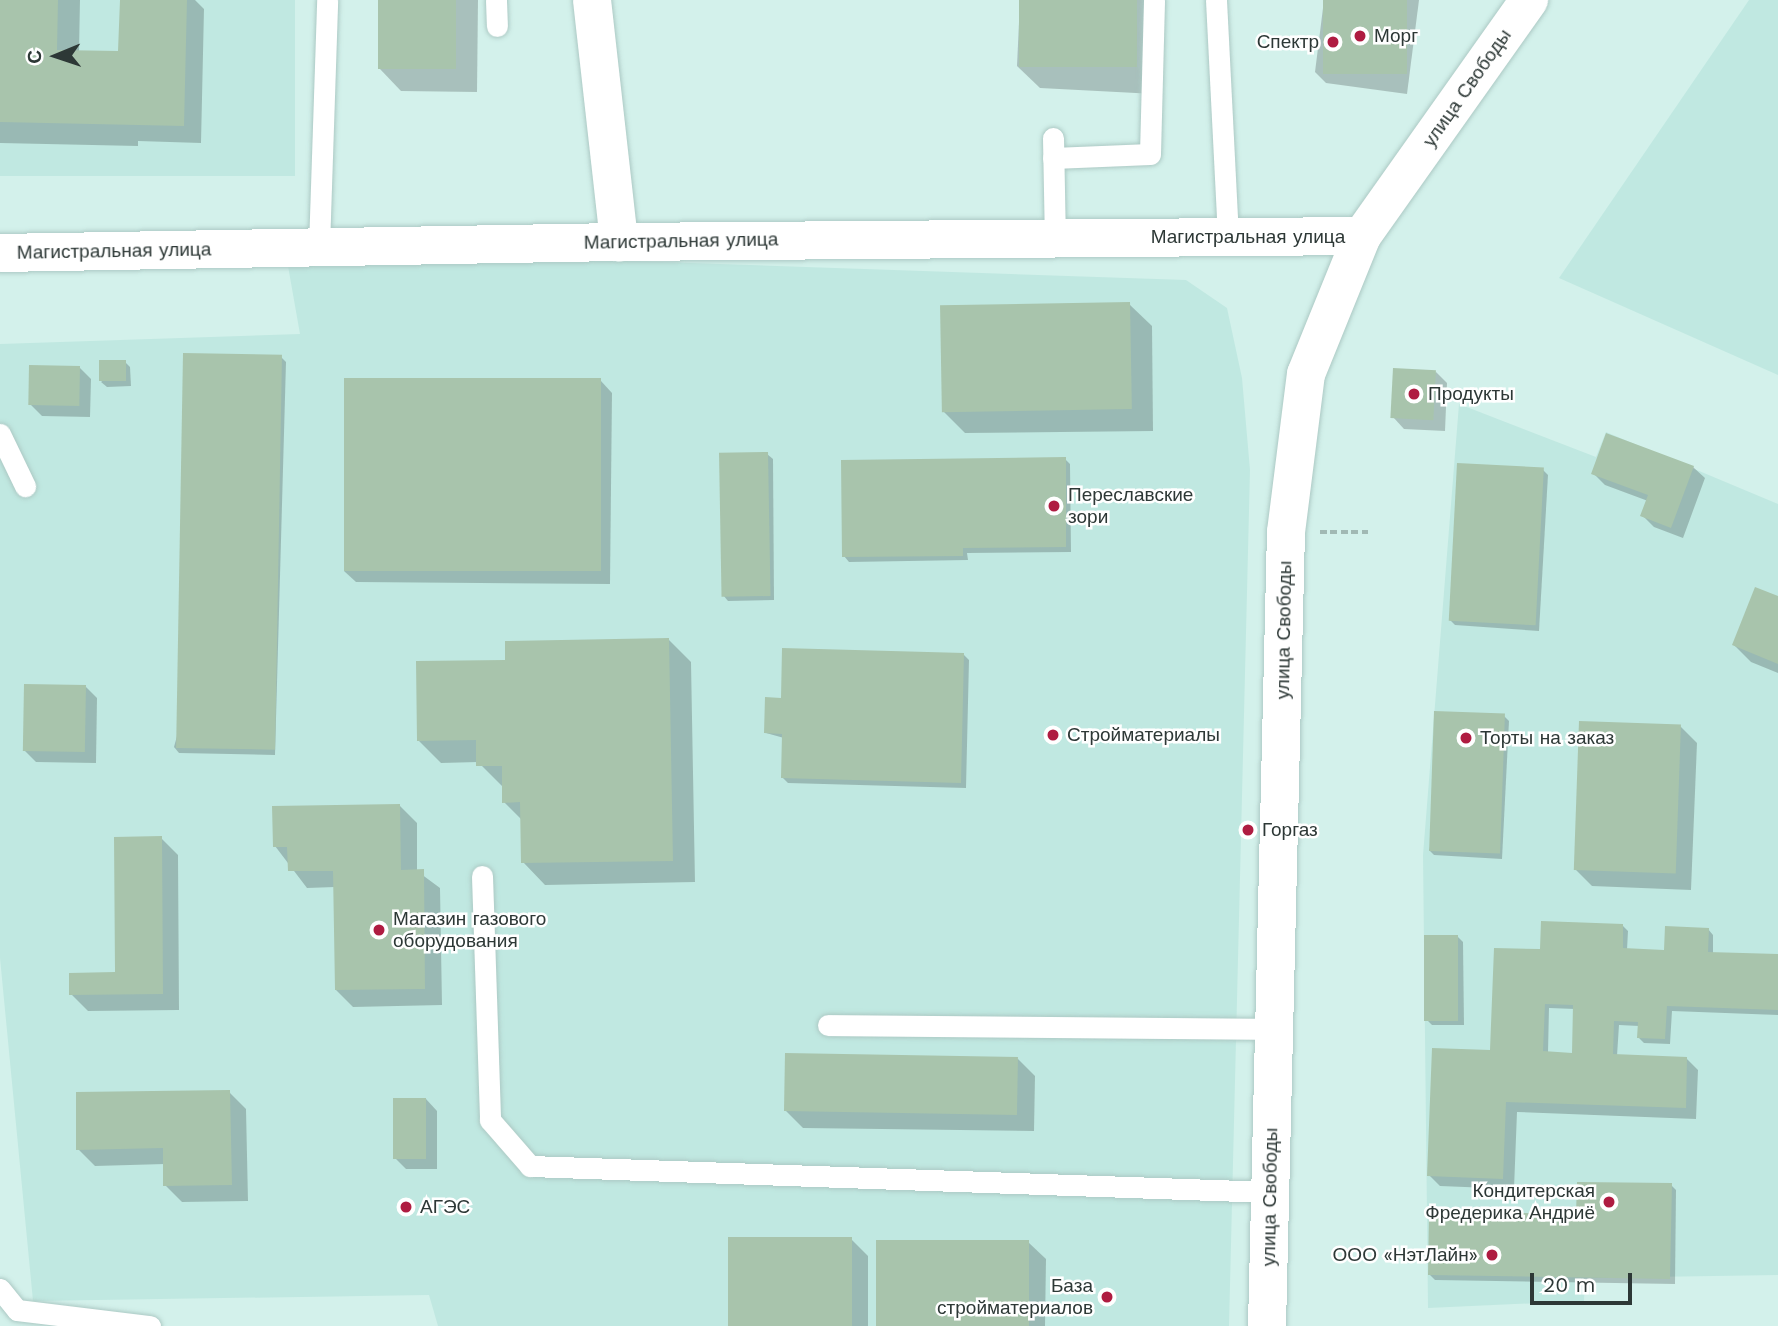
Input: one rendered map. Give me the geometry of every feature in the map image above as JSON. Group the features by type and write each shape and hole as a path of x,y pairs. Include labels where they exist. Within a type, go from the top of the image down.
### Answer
{"main road":[{"path":"592,0 619,242"},
{"name":"улица Свободы","path":"1267,1326 1286,532 1306,374 1362,236 1529,0"},
{"name":"Магистральная улица","path":"0,253 619,242 1362,236"}],"lane":[{"path":"319,247 327,0"},
{"path":"496,0 498,26"},
{"path":"1055,238 1053,148 1150,154 1154,0"},
{"path":"1216,0 1228,237"},
{"path":"0,434 25,486"},
{"path":"482,876 490,1120 530,1167 1271,1192"},
{"path":"828,1025 1274,1029"},
{"path":"0,1289 17,1310 150,1326"}],"path":[{"path":"1286,532 1368,532"}],"shaded area":[{"path":"0,0 295,0 295,176 0,176"},
{"path":"1749,0 1778,0 1778,375 1559,278"},
{"path":"285,249 1186,280 1227,308 1242,378 1250,470 1229,1326 438,1326 429,1295 33,1301 0,958 0,344 300,334"},
{"path":"1459,404 1596,457 1606,432 1778,504 1778,1275 1585,1278 1584,1301 1428,1308 1423,855"}],"building":[{"path":"0,0 58,0 57,50 118,51 120,0 187,0 184,126 0,122"},
{"path":"378,0 456,0 456,69 378,69"},
{"path":"1019,0 1137,0 1137,67 1019,67"},
{"name":"Морг","path":"1323,0 1407,0 1407,74 1323,74"},
{"path":"1130,302 1132,409 942,412 940,305"},
{"path":"183,353 282,355 275,750 176,748"},
{"path":"99,360 126,360 126,381 99,381"},
{"path":"29,365 80,366 79,406 28,405"},
{"name":"Продукты","path":"1393,368 1436,370 1433,420 1390,418"},
{"path":"344,378 601,378 601,571 344,571"},
{"path":"1606,433 1694,466 1671,528 1640,516 1648,495 1591,474"},
{"path":"768,452 771,596 722,597 719,453"},
{"path":"1066,457 1066,547 963,548 963,556 842,557 841,460"},
{"path":"1457,463 1544,468 1536,625 1449,621"},
{"path":"1755,587 1778,596 1778,664 1732,645"},
{"path":"669,638 673,861 521,863 520,802 502,803 502,766 476,766 476,740 417,741 416,661 505,660 505,641"},
{"path":"782,648 964,653 961,783 781,778 782,734 764,733 765,697 781,698"},
{"path":"24,684 86,685 85,752 23,751"},
{"path":"1434,711 1505,713 1500,853 1429,851"},
{"path":"1579,721 1681,725 1676,873 1574,870"},
{"path":"400,804 401,870 424,869 425,989 335,990 333,871 288,871 287,847 273,847 272,806"},
{"path":"162,836 163,994 69,995 69,973 115,972 114,837"},
{"path":"1541,921 1623,924 1623,948 1664,950 1665,926 1709,928 1708,952 1778,954 1778,1010 1667,1006 1665,1039 1637,1038 1638,1022 1614,1021 1613,1054 1687,1057 1686,1108 1506,1102 1503,1179 1427,1176 1432,1048 1490,1050 1494,948 1540,949","holes":["1545,1004 1573,1005 1572,1053 1543,1051"]},
{"path":"1424,935 1458,935 1458,1021 1424,1021"},
{"path":"785,1053 1018,1057 1017,1115 784,1111"},
{"path":"230,1090 232,1185 163,1186 163,1148 76,1150 76,1092"},
{"path":"393,1098 426,1098 426,1159 393,1159"},
{"path":"1577,1182 1672,1183 1670,1279 1428,1275 1429,1211 1576,1214"},
{"path":"728,1237 852,1237 852,1326 728,1326"},
{"path":"876,1240 1029,1240 1029,1326 876,1326"}],"place":[{"name":"Морг","path":"1360,36"},
{"name":"Спектр","path":"1333,42"},
{"name":"Продукты","path":"1414,394"},
{"name":"Переславские зори","path":"1054,506"},
{"name":"Стройматериалы","path":"1053,735"},
{"name":"Торты на заказ","path":"1466,738"},
{"name":"Горгаз","path":"1248,830"},
{"name":"Магазин газового оборудования","path":"379,930"},
{"name":"Кондитерская Фредерика Андриё","path":"1609,1202"},
{"name":"АГЭС","path":"406,1207"},
{"name":"ООО «НэтЛайн»","path":"1492,1255"},
{"name":"База стройматериалов","path":"1107,1297"}]}
